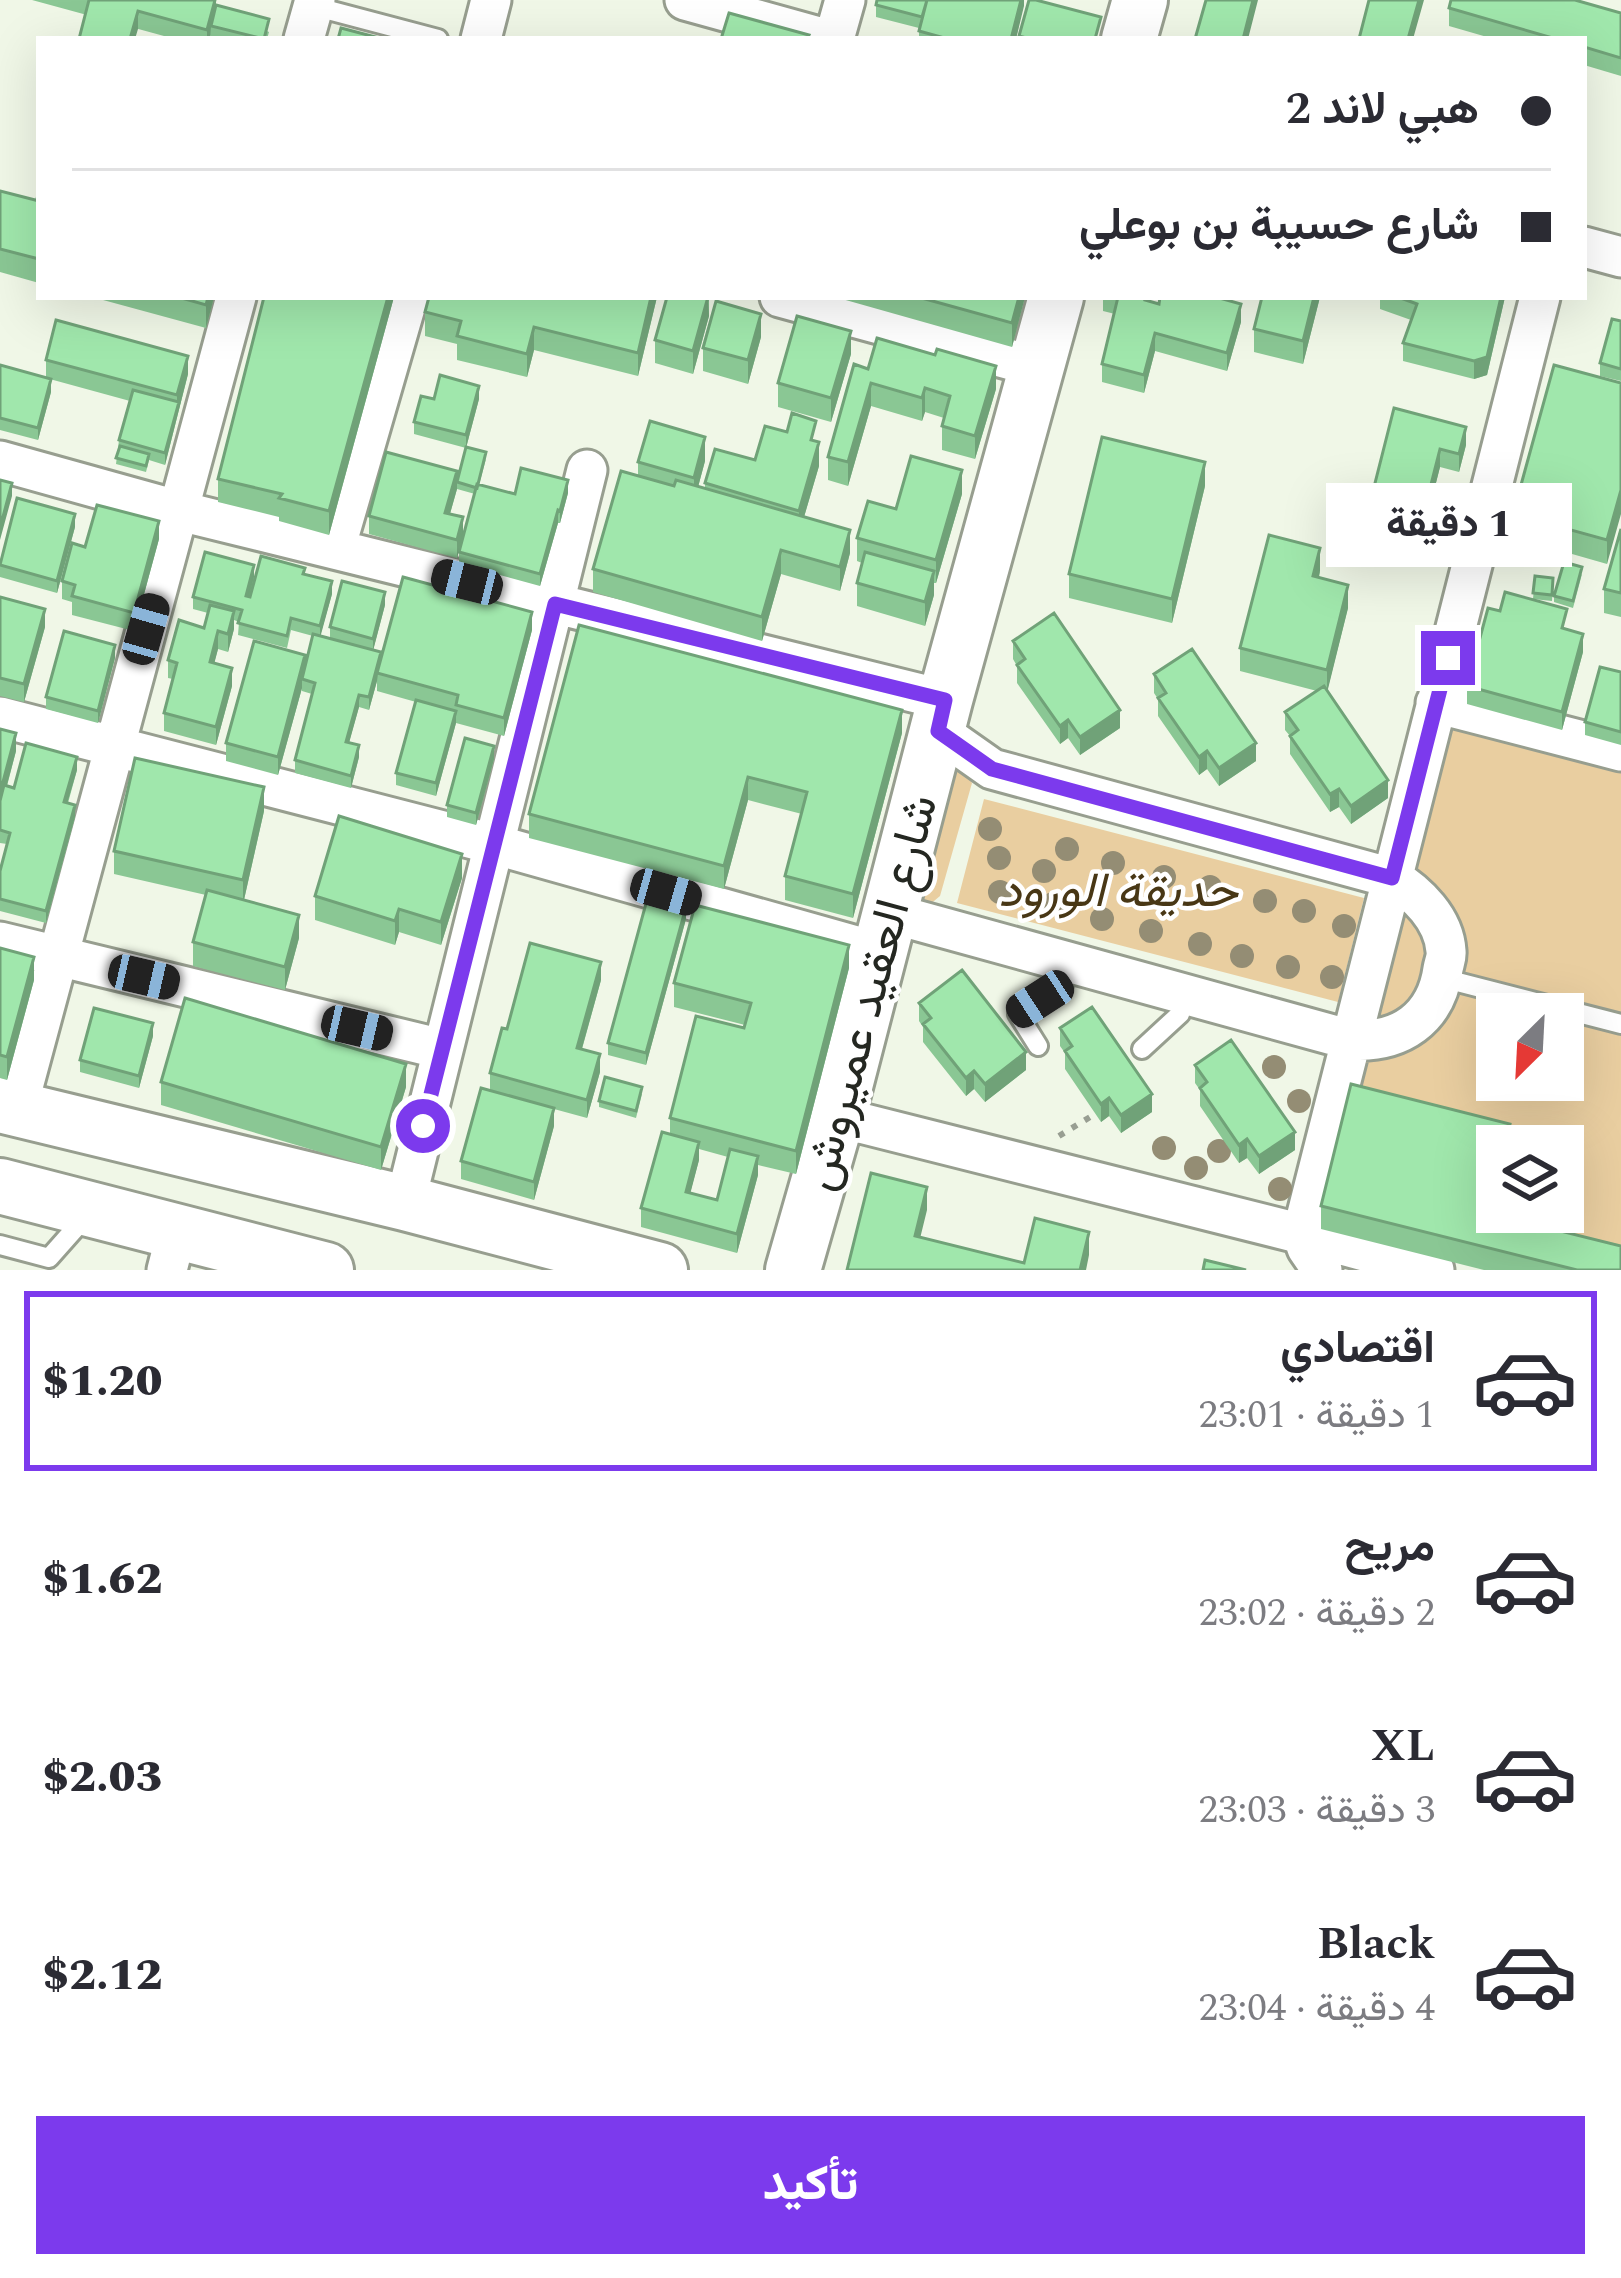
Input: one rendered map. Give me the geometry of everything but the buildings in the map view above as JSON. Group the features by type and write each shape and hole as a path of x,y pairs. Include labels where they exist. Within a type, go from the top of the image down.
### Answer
{"main road":[{"path":"1130,36 1140,0"},
{"name":"شارع العقيد عميروش","path":"793,1270 1055,300"},
{"path":"8,1107 660,1270"},
{"path":"0,1186 92,1209 172,1250 326,1270"}],"street":[{"path":"482,36 491,0"},
{"path":"685,0 819,36"},
{"path":"831,36 845,0"},
{"path":"1587,248 1621,256"},
{"path":"8,1107 58,957 235,300"},
{"path":"335,550 407,300"},
{"path":"791,300 1037,367"},
{"path":"1322,1270 1302,1234 1539,300"},
{"path":"0,461 555,604 941,716 992,769 1392,878 1421,899 1438,926 1446,950 1442,978 1435,1002 1415,1024 1370,1042 1351,1040 1068,962 886,933 493,844 0,717"},
{"path":"405,1203 587,470"},
{"path":"1436,703 1621,751"},
{"path":"0,942 442,1048"},
{"path":"837,1118 1434,1270"}],"lane":[{"path":"311,15 422,36"},
{"path":"1037,1046 1018,1014 1063,985 1068,962"},
{"path":"1442,978 1621,1024"},
{"path":"1142,1049 1180,1014 1185,994"},
{"path":"0,1245 49,1258 92,1209"}],"green space":[{"path":"1450,723 1621,766 1621,1260 1513,1233 1584,1233 1584,1125 1476,1125 1476,1224 1334,1188"},
{"path":"957,757 972,783 940,896 928,906 917,900"},
{"name":"حديقة الورود","path":"984,799 1364,898 1338,1002 957,903"}],"route":[{"path":"423,1126 555,604 945,700 938,731 992,769 1392,878 1448,658"}]}
